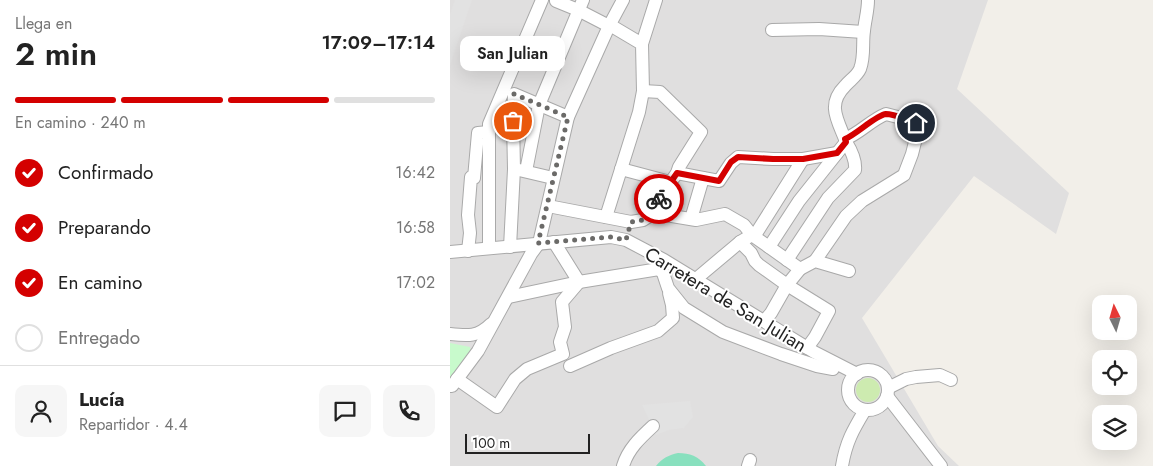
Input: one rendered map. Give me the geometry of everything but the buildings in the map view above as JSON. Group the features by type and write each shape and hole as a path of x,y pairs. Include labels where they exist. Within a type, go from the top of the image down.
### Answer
{"street":[{"path":"489,248 488,124 542,0"},
{"path":"579,282 562,302 565,327 560,342 563,354 527,369 515,380 497,407 454,383 478,351 538,243 568,117 623,0"},
{"path":"606,217 639,112 643,91 642,44 656,0"},
{"path":"787,260 828,198 856,168 851,151 836,117 835,101 838,94 860,71 863,59 863,32 868,0"},
{"path":"556,1 580,5 610,26 642,44"},
{"path":"510,247 520,170 539,105 580,5"},
{"path":"772,30 819,29 863,32"},
{"path":"548,206 631,222 643,220 654,213 658,200 701,132 660,92 643,91"},
{"path":"520,170 514,94 568,117"},
{"path":"764,321 800,268 814,261 846,216 862,201 904,176 912,154 918,126 913,121 886,114 846,140 799,202 769,246"},
{"path":"468,251 470,233 468,216 478,133 489,132"},
{"path":"621,169 673,177 703,178 719,181 731,162 738,157 803,159 837,153"},
{"path":"696,279 740,242 757,232 803,159"},
{"path":"520,170 553,178"},
{"path":"691,219 703,178"},
{"path":"654,213 696,220 725,214 744,225 752,236 800,268"},
{"path":"626,240 631,222"},
{"name":"Carretera de San Julian","path":"450,252 611,237 626,240 662,265 696,279 807,348 857,374"},
{"path":"554,242 579,282"},
{"path":"740,242 752,253 755,262 787,285 829,311 807,348"},
{"path":"814,261 849,271"},
{"path":"508,298 662,265 672,305 672,318 658,331 611,348 570,366"},
{"path":"668,288 684,308 724,332 780,354 833,369"},
{"path":"450,334 469,336 479,334 494,321"},
{"path":"469,336 477,343 478,351"},
{"name":"Carretera de San Julian","path":"823,357 848,390"},
{"path":"842,466 845,448 854,429 852,413 864,408 879,406 884,402 887,392 886,382 882,376 876,372 863,371 852,378 849,384 848,390 851,400 864,408 888,413 898,418 920,439"},
{"path":"887,392 906,379 916,377 940,374 950,380"},
{"path":"887,392 941,466"},
{"path":"623,466 626,457 635,443 653,426"}],"shaded area":[{"path":"450,0 988,0 957,89 1069,193 1056,234 974,176 862,318 938,446 959,466 450,466"},
{"path":"455,0 472,0 450,65 450,14"},
{"path":"690,401 693,417 684,428 669,430 656,435 642,405"}],"green space":[{"path":"450,343 470,347 471,352 450,379"},
{"path":"868,378 873,379 879,385 879,395 873,401 868,402 863,401 857,395 856,390 857,385 863,379"},
{"path":"678,453 693,456 706,466 656,466 666,457"}],"way so far":[{"path":"513,121 514,94 568,117 538,243 611,237 626,240 631,222 643,220 654,213 659,199"}],"place":[{"name":"San Julian","path":"513,121"}],"route":[{"path":"659,199 677,173 719,181 731,162 738,157 803,159 837,153 846,142 845,139 882,115 886,114 916,123"}]}
